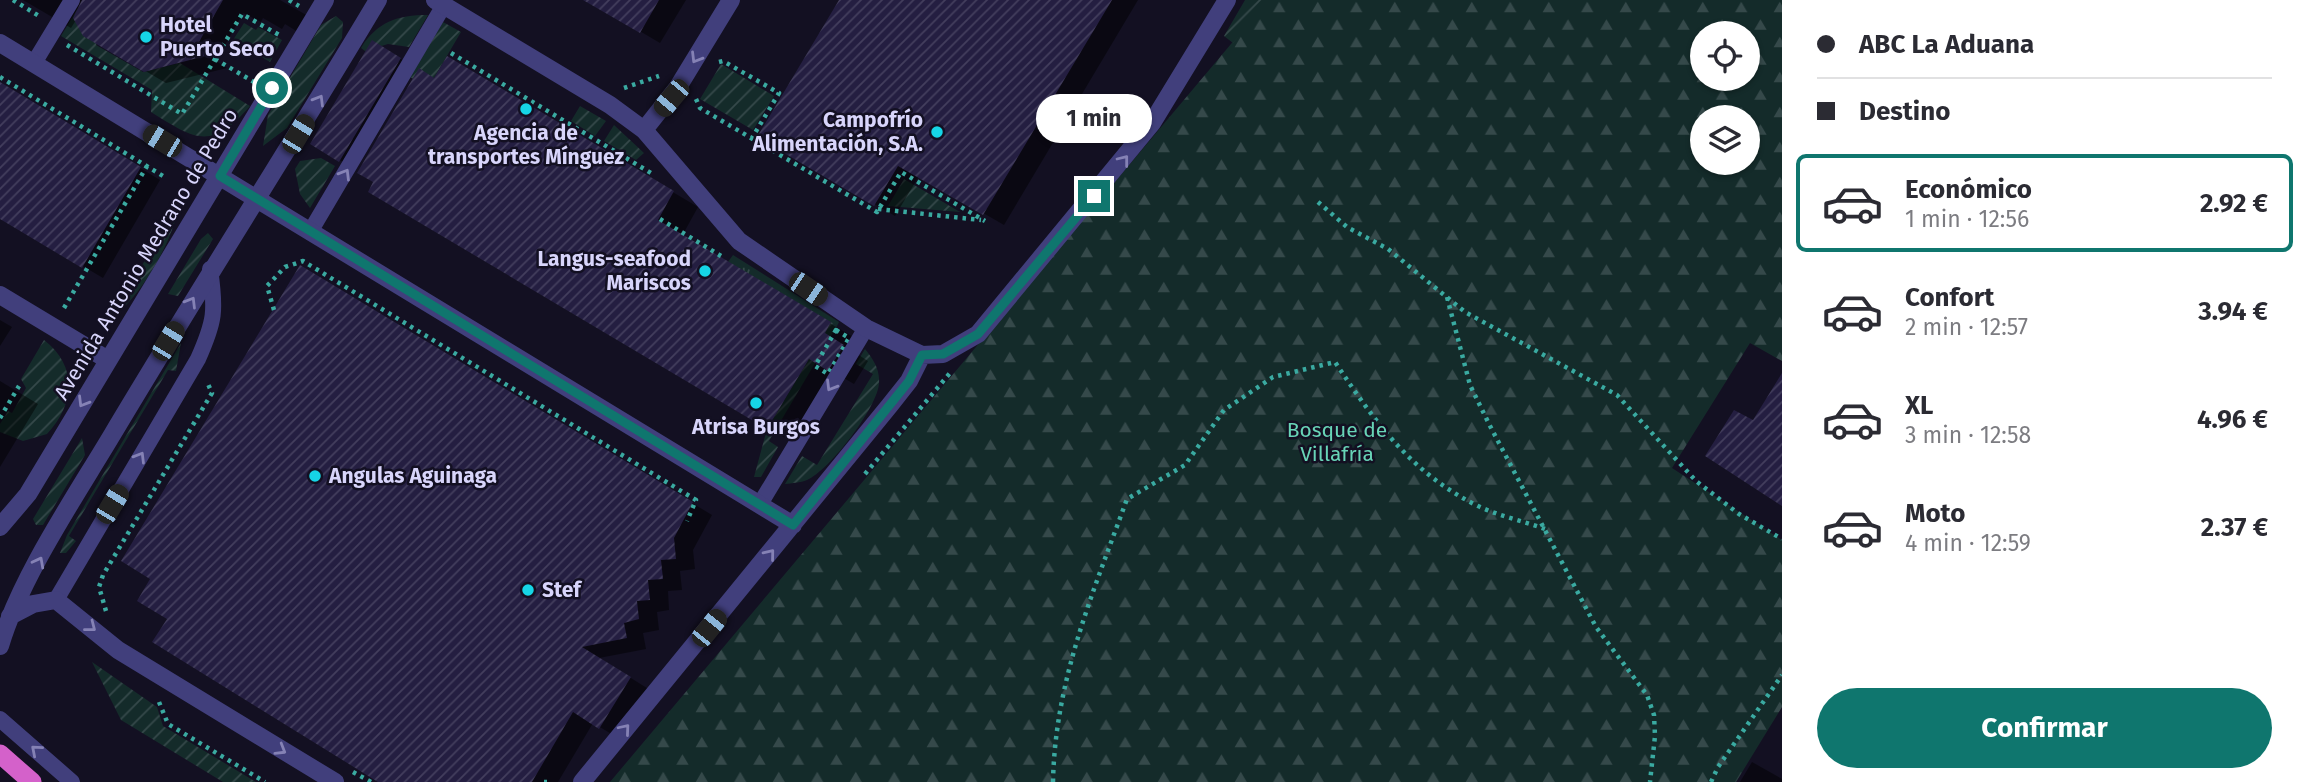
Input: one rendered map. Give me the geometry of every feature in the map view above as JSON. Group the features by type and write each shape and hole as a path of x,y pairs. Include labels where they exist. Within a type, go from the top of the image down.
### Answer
{"highway":[{"path":"0,754 32,782"}],"street":[{"name":"Avenida Antonio Medrano de Pedro","path":"0,527 29,494 325,0"},
{"path":"0,646 10,615 68,509 210,270 258,200 379,0"},
{"path":"645,130 678,87 731,0"},
{"path":"440,3 610,105 645,130 739,242 866,328 922,355 943,354 978,334 1153,123 1227,0"},
{"path":"0,43 793,525"},
{"path":"0,295 108,360"},
{"path":"582,782 909,381 922,355"},
{"path":"10,615 33,604 55,600 118,650 335,782"}],"lane":[{"path":"34,63 72,0"},
{"path":"310,232 440,3"},
{"path":"55,600 197,361 210,332 216,308 210,270"},
{"path":"760,504 866,328"},
{"path":"0,719 72,782"}],"path":[{"path":"51,35 182,114 243,14 287,40"},
{"path":"451,53 662,179"},
{"path":"717,62 723,61 779,93 752,138"},
{"path":"0,77 163,176"},
{"path":"696,98 700,108 877,212 878,209 985,221 901,172 878,209"},
{"path":"53,327 147,166"},
{"path":"1318,202 1347,227 1388,249 1447,297 1498,333 1617,395 1696,481 1739,514 1782,539"},
{"path":"660,219 725,258 727,254"},
{"path":"691,239 695,232"},
{"path":"274,310 267,286 275,274 285,267 303,261 696,500 687,521"},
{"path":"1447,297 1471,385 1596,627 1647,695 1654,715 1655,736 1650,782"},
{"path":"114,621 106,611 99,587 212,393 197,361"},
{"path":"1053,782 1053,749 1067,666 1127,499 1185,465 1224,410 1273,377 1335,362 1371,415 1412,463 1478,506 1545,529"},
{"path":"0,418 19,386"},
{"path":"1712,782 1717,767 1782,675"},
{"path":"158,700 168,724 265,782"},
{"path":"349,769 371,782"}],"green space":[{"path":"83,0 81,32 86,38 99,39 96,45 143,72 180,63 250,106 224,130 203,136 180,129 151,112 152,90 61,36"},
{"path":"1245,0 1269,0 1233,43 1224,36"},
{"name":"Bosque de Villafría","path":"1268,0 1782,0 1782,361 1750,343 1672,468 1782,540 1782,707 1736,782 610,782"},
{"path":"428,15 409,47 388,44 365,51 361,48 374,32 389,22 407,16"},
{"path":"336,16 343,22 342,38 287,128 263,146 268,115 321,25"},
{"path":"443,22 461,32 428,88 410,77"},
{"path":"244,23 282,40 270,62 233,40"},
{"path":"721,64 774,96 753,130 700,99"},
{"path":"580,106 606,121 595,136 571,121"},
{"path":"614,125 644,153 636,160 604,141"},
{"path":"321,158 335,166 310,208 300,194 295,169 300,161"},
{"path":"904,179 960,212 888,206"},
{"path":"177,206 171,233 154,267 133,298 112,316"},
{"path":"208,233 213,239 178,296 168,294 201,239"},
{"path":"733,255 839,322 837,326 728,262"},
{"path":"831,322 837,326 769,441 778,447 761,477 754,477 767,429"},
{"path":"44,340 63,361 69,386 67,398 63,410 47,434 23,441 0,432 0,424 8,411 12,413 26,388 21,379"},
{"path":"181,343 176,371 168,370 69,536 76,541 66,553 60,553 67,535"},
{"path":"865,349 875,365 879,383 877,394 862,422 839,452 816,474 807,480 785,484 802,456 817,465 873,374 856,364"},
{"path":"82,438 85,455 43,525 36,525 33,519"},
{"path":"92,662 157,707 163,726 256,782 223,782 121,720"}],"building":[{"path":"82,0 223,0 196,47 209,55 144,72 83,36 73,18"},
{"path":"583,0 659,0 640,33"},
{"name":"Campofrío Alimentación, S.A.","path":"839,0 1112,0 983,215 898,166 874,206 757,137"},
{"path":"372,40 401,58 339,162 310,144"},
{"path":"447,56 674,191 658,220 831,322 825,333 844,345 828,371 809,359 767,429 368,192 373,182 357,173 419,68 434,78"},
{"path":"0,82 141,167 82,268 0,219"},
{"path":"300,265 693,502 674,538 676,559 661,560 663,579 648,580 650,600 637,601 639,619 624,623 627,638 582,647 631,677 599,729 573,712 532,782 378,782 152,642 167,619 137,601 150,579 121,561"},
{"path":"1782,373 1782,506 1705,456 1734,410 1753,420"}],"place":[{"name":"Hotel Puerto Seco","path":"146,37"},
{"name":"Agencia de transportes Mínguez","path":"526,109"},
{"name":"Campofrío Alimentación, S.A.","path":"937,132"},
{"name":"Langus-seafood Mariscos","path":"705,271"},
{"name":"Atrisa Burgos","path":"756,403"},
{"name":"Angulas Aguinaga","path":"315,476"},
{"name":"Stef","path":"528,590"}],"route":[{"path":"272,88 220,176 793,525 909,381 922,355 943,354 978,334 1094,196"}]}
